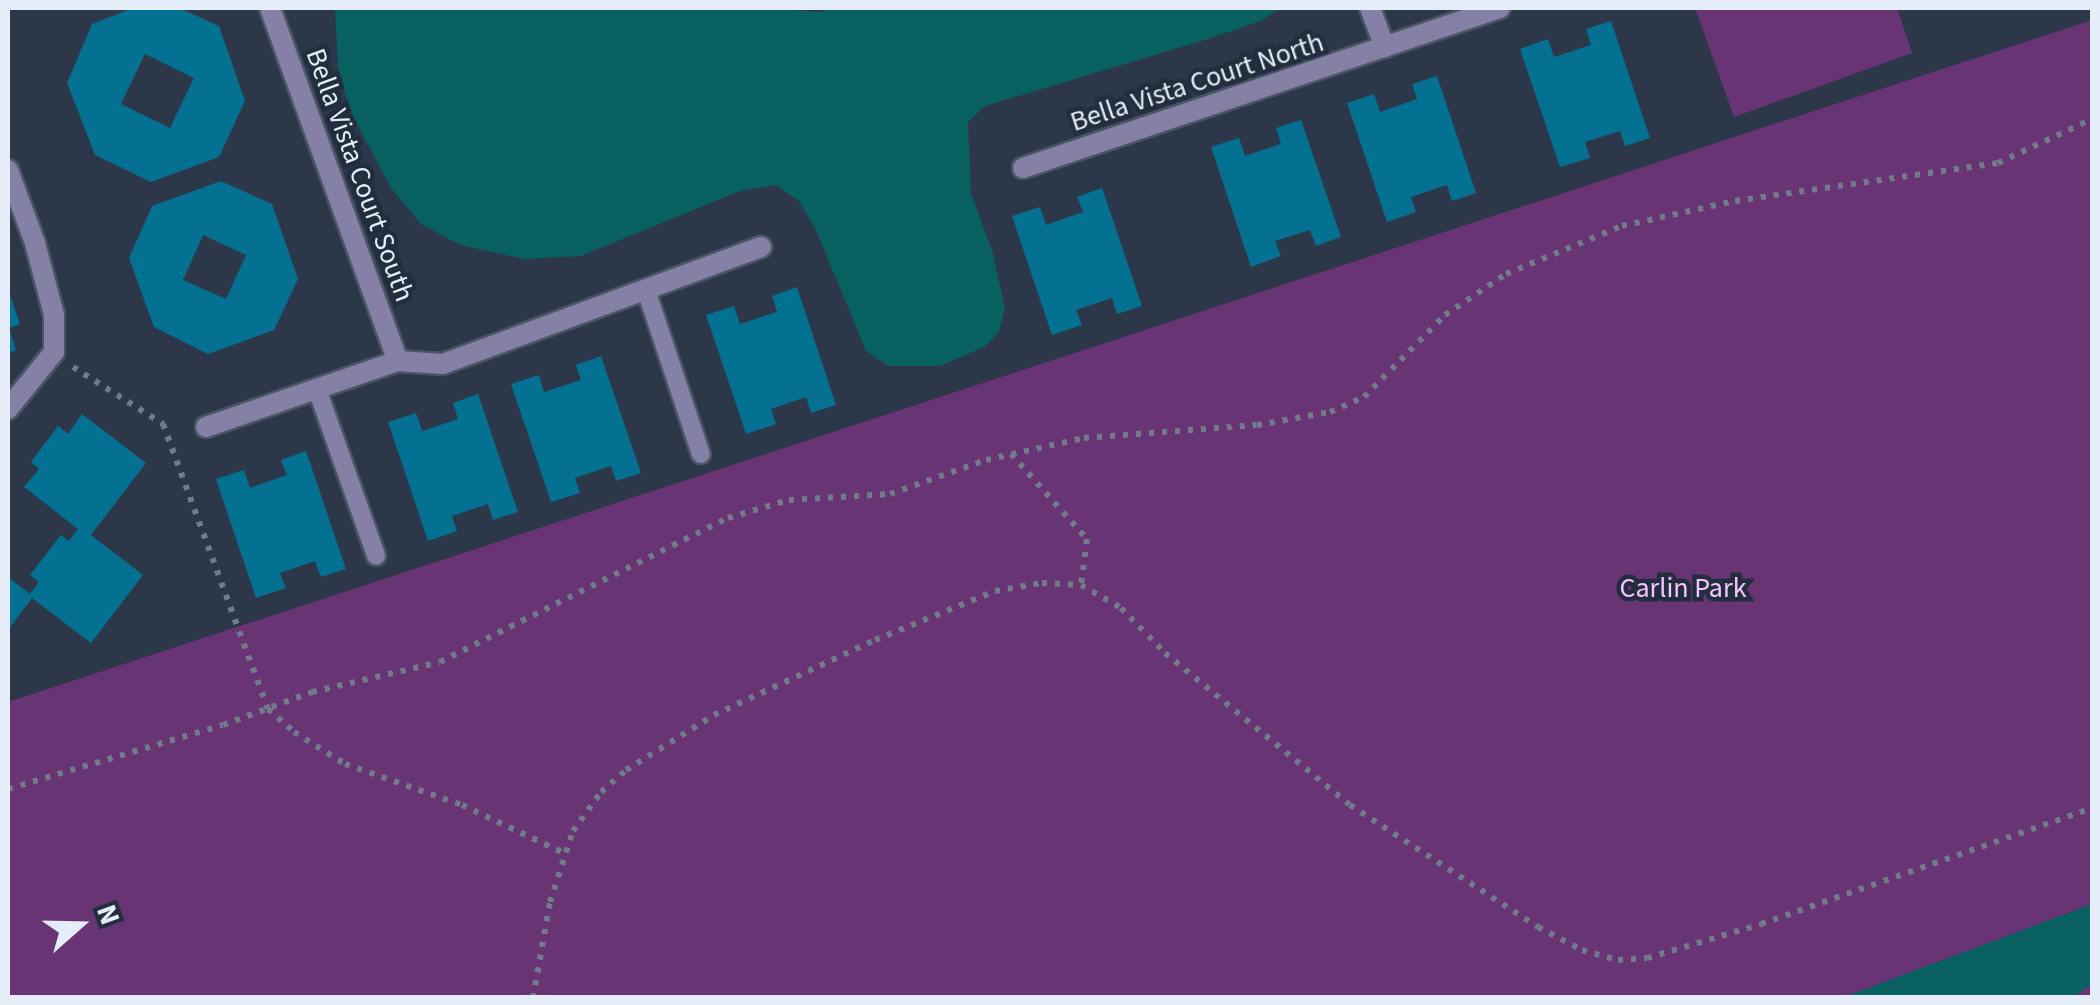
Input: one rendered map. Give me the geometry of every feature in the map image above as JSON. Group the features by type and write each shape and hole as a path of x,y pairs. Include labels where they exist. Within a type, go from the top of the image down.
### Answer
{"street":[{"name":"Bella Vista Court South","path":"270,8 398,360"},
{"path":"1370,8 1386,47"},
{"name":"Bella Vista Court North","path":"1024,168 1500,8"},
{"path":"8,170 35,243 54,316 52,354 8,409"},
{"path":"206,427 398,360 422,366 443,364 761,247"}],"lane":[{"path":"646,290 701,454"},
{"path":"317,388 376,556"}],"path":[{"path":"8,788 351,681 440,662 728,518 789,500 890,494 1010,454 1084,438 1257,425 1330,412 1364,397 1444,315 1506,274 1622,226 1736,201 1998,163 2092,120"},
{"path":"52,354 163,424 268,709 294,732 345,764 462,804 566,854"},
{"path":"1010,454 1087,539 1082,585"},
{"path":"533,998 550,902 572,832 600,792 638,762 714,715 994,591 1042,584 1082,585 1120,608 1165,653 1350,805 1538,927 1582,950 1618,960 1647,958 1762,924 2092,808"}],"green space":[{"path":"1695,8 1897,8 1912,53 1734,117"},
{"name":"Carlin Park","path":"2092,20 2092,997 8,997 8,702"}],"shaded area":[{"path":"335,8 761,8 820,12 830,8 1280,8 1263,20 1208,39 985,106 968,122 971,193 993,254 1005,308 999,332 984,347 940,366 888,366 866,351 816,230 799,201 776,185 740,191 581,256 524,259 460,245 421,224 391,188 350,111 338,68"},
{"path":"2092,904 2092,984 2074,997 1844,997"}],"building":[{"path":"133,8 179,8 219,26 245,101 219,157 151,182 95,155 67,83 92,24","holes":["145,54 194,78 170,128 121,104"]},
{"path":"1611,21 1650,138 1625,146 1620,131 1585,142 1590,158 1560,167 1520,49 1548,39 1554,57 1591,45 1586,29"},
{"path":"1437,76 1476,193 1452,201 1447,185 1411,197 1416,212 1387,222 1347,103 1374,94 1380,112 1417,99 1412,84"},
{"path":"1301,120 1341,237 1316,246 1310,230 1275,241 1281,256 1251,267 1211,147 1239,138 1245,156 1281,144 1276,128"},
{"path":"221,181 272,204 298,279 274,330 208,354 154,327 129,258 152,206","holes":["203,235 246,255 226,299 183,280"]},
{"path":"1102,188 1142,306 1117,314 1112,298 1076,310 1082,325 1052,335 1012,216 1040,207 1046,225 1083,212 1077,197"},
{"path":"797,287 836,405 811,413 806,397 771,409 776,424 746,434 706,315 734,306 740,324 777,312 772,296"},
{"path":"8,289 20,324 9,328 16,350 8,353"},
{"path":"601,356 641,473 616,481 611,466 575,478 580,493 551,502 511,384 539,375 544,392 581,380 576,365"},
{"path":"478,394 518,512 493,520 488,504 452,516 457,531 428,541 388,422 416,413 422,431 458,419 453,403"},
{"path":"82,414 146,463 91,535 143,575 91,643 32,598 8,630 8,577 30,594 39,582 30,575 61,535 69,541 78,529 24,487 39,469 31,462 58,426 68,434"},
{"path":"306,451 346,569 321,577 315,561 280,573 286,588 256,598 216,479 244,470 250,488 287,475 281,460"}]}
